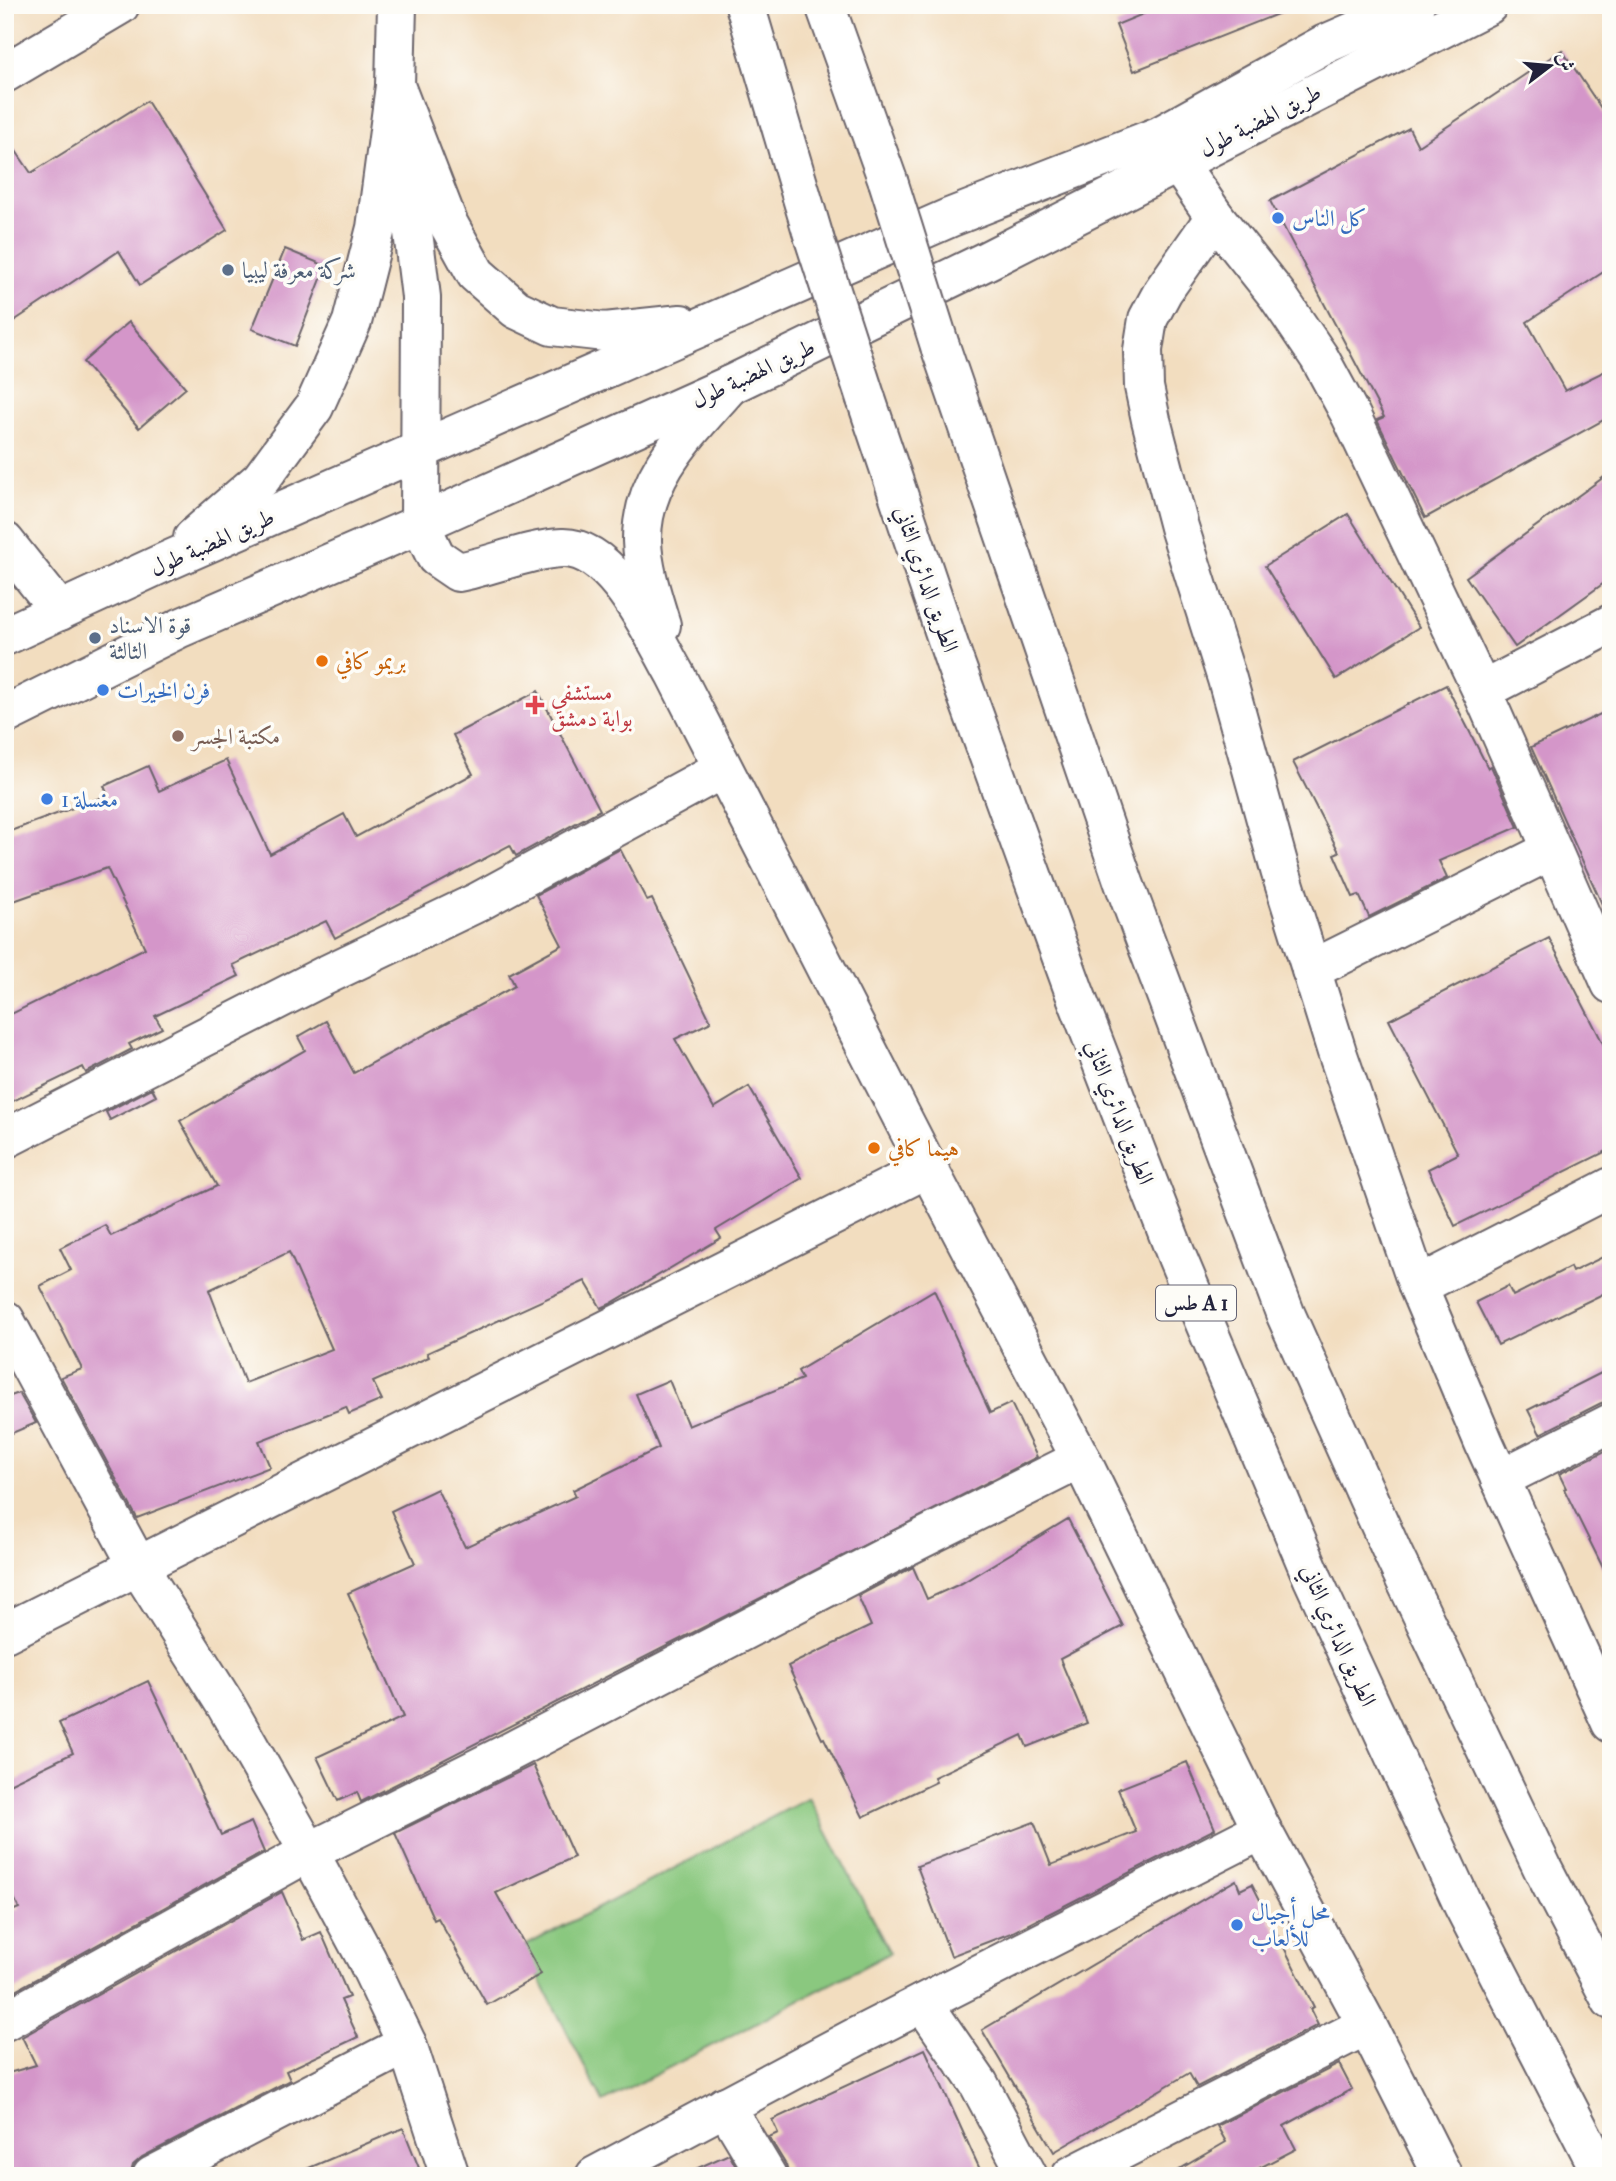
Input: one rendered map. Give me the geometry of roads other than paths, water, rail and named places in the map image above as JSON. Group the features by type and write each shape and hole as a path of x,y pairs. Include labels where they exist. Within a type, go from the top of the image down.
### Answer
{"main road":[{"path":"5,73 120,5"},
{"path":"165,562 261,480 314,407 352,322 376,228 395,86 397,5"},
{"name":"الطريق الدائري الثاني","path":"745,5 814,238 956,663 1041,899 1177,1257 1313,1579 1457,1892 1603,2176"},
{"path":"825,5 888,181 940,346 1124,883 1285,1312 1394,1556 1543,1869 1611,2000"},
{"name":"طريق الهضبة طول","path":"5,715 180,628 730,385 984,261 1168,149 1324,45 1415,5"},
{"name":"طريق الهضبة طول","path":"5,636 165,562 948,218 1168,149 1488,5"},
{"path":"395,86 449,225 476,274 516,309 552,326 606,332 719,319"},
{"path":"395,86 422,297 420,524 436,558 458,572 563,548 584,552 606,566 626,593 675,674 928,1168 1081,1459 1262,1830 1367,2025 1443,2176"},
{"path":"1168,149 1215,217 1277,295 1320,357 1351,416 1482,691 1611,984"},
{"path":"1215,217 1163,290 1148,319 1143,350 1144,387 1179,527 1227,679 1311,970 1418,1286 1500,1479 1598,1660 1611,1723"},
{"path":"675,674 647,576 642,541 645,507 657,478 672,453 730,385"},
{"path":"5,542 60,611"},
{"path":"1482,691 1611,624"},
{"path":"5,1139 312,982 478,902 722,769"},
{"path":"1311,970 1552,849"},
{"path":"5,1633 928,1168"},
{"path":"1418,1286 1611,1186"},
{"path":"5,1320 138,1566 225,1704 367,1959 407,2044 450,2176"},
{"path":"1500,1479 1611,1423"},
{"path":"5,2021 309,1852 1081,1459"},
{"path":"595,2176 923,2003 1262,1830"},
{"path":"923,2003 979,2084 1028,2176"},
{"path":"1071,2176 1367,2025"},
{"path":"152,2176 407,2044"},
{"path":"725,2106 767,2176"}],"place":[{"name":"كل الناس","path":"1278,218"},
{"name":"شركة معرفة ليبيا","path":"228,270"},
{"name":"قوة الاسناد الثالثة","path":"95,638"},
{"name":"بريمو كافي","path":"322,661"},
{"name":"فرن الخيرات","path":"103,690"},
{"name":"مستشفي بوابة دمشق","path":"535,705"},
{"name":"مكتبة الجسر","path":"178,736"},
{"name":"مغسلة 1","path":"47,799"},
{"name":"هيما كافي","path":"874,1148"},
{"name":"محل أجيال للألعاب","path":"1237,1925"}]}
